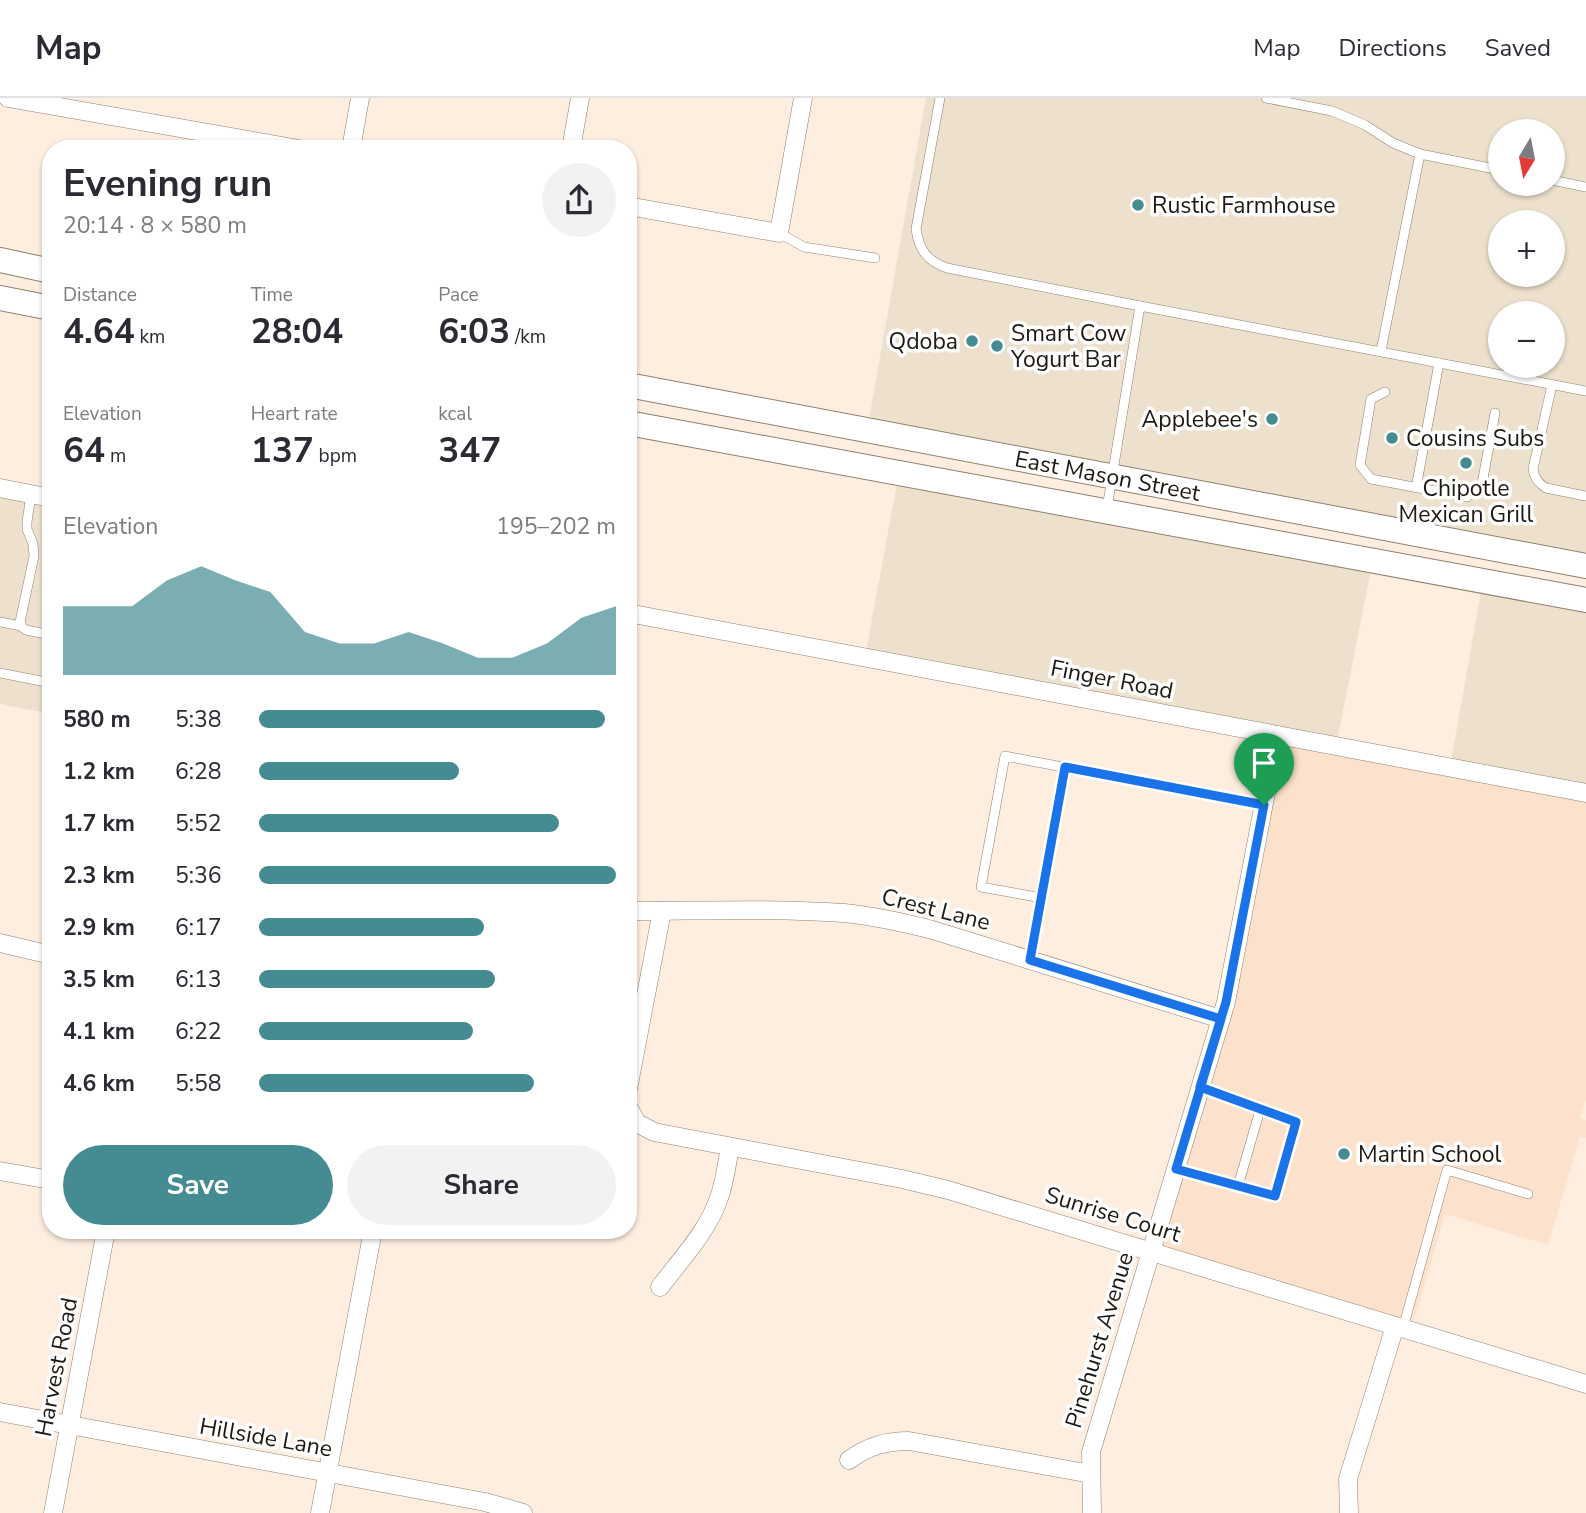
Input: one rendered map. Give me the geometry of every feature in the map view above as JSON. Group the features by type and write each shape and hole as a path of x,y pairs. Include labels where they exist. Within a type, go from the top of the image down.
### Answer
{"main road":[{"path":"0,260 42,269"},
{"path":"0,298 42,306"},
{"name":"East Mason Street","path":"637,387 1586,566"},
{"name":"East Mason Street","path":"637,425 1586,600"}],"street":[{"path":"8,98 248,140"},
{"path":"353,140 360,98"},
{"path":"573,140 580,98"},
{"path":"637,208 779,233 803,98"},
{"path":"0,488 42,496"},
{"name":"Finger Road","path":"637,615 1586,793"},
{"name":"Pinehurst Avenue","path":"1092,1513 1091,1452 1226,1002 1277,735"},
{"name":"Crest Lane","path":"637,911 803,911 887,919 929,929 1221,1019"},
{"path":"637,1042 662,911"},
{"path":"0,943 42,953"},
{"name":"Sunrise Court","path":"637,1121 654,1132 948,1190 1586,1384"},
{"path":"660,1287 711,1218 720,1198 730,1147"},
{"path":"0,1171 42,1178"},
{"name":"Harvest Road","path":"53,1513 104,1239"},
{"path":"320,1513 371,1239"},
{"path":"1349,1513 1348,1479 1399,1327"},
{"name":"Hillside Lane","path":"0,1412 485,1502 523,1513"},
{"path":"849,1460 874,1445 909,1441 1091,1474"}],"lane":[{"path":"940,98 916,229 918,244 938,265 1586,391"},
{"path":"1266,98 1332,111 1420,154 1488,168"},
{"path":"1381,351 1420,154"},
{"path":"1565,183 1586,187"},
{"path":"779,233 804,247 874,258"},
{"path":"1106,511 1140,306"},
{"path":"1416,488 1439,363"},
{"path":"1552,384 1533,469 1534,476 1546,488 1586,496"},
{"path":"1385,392 1371,399 1360,465 1371,480 1468,497 1482,484 1495,413"},
{"path":"21,626 34,556 27,529 32,494"},
{"path":"0,622 42,633"},
{"path":"0,673 42,681"},
{"path":"1042,898 981,887 1005,756 1264,805"},
{"path":"1030,960 1065,767"},
{"path":"1176,1169 1275,1196 1296,1122 1200,1087"},
{"path":"1238,1186 1260,1110"},
{"path":"1399,1327 1447,1170 1528,1194"}],"shaded area":[{"path":"926,98 1586,98 1586,566 867,430"},
{"path":"899,473 1373,560 1336,746 865,657"},
{"path":"0,488 42,496 42,712 0,704"},
{"path":"1483,581 1586,600 1586,793 1450,767"},
{"path":"1277,735 1586,793 1586,1100 1580,1118 1586,1120 1586,1138 1580,1137 1548,1245 1445,1214 1411,1331 1151,1251 1226,1002"}],"place":[{"name":"Rustic Farmhouse","path":"1138,205"},
{"name":"Qdoba","path":"972,341"},
{"name":"Smart Cow Yogurt Bar","path":"997,346"},
{"name":"Applebee's","path":"1272,419"},
{"name":"Cousins Subs","path":"1392,438"},
{"name":"Chipotle Mexican Grill","path":"1466,463"},
{"name":"Martin School","path":"1344,1154"}],"route":[{"path":"1264,805 1065,767 1030,960 1221,1019 1176,1169 1275,1196 1296,1122 1200,1087 1221,1019 1226,1002 1264,805"}]}
